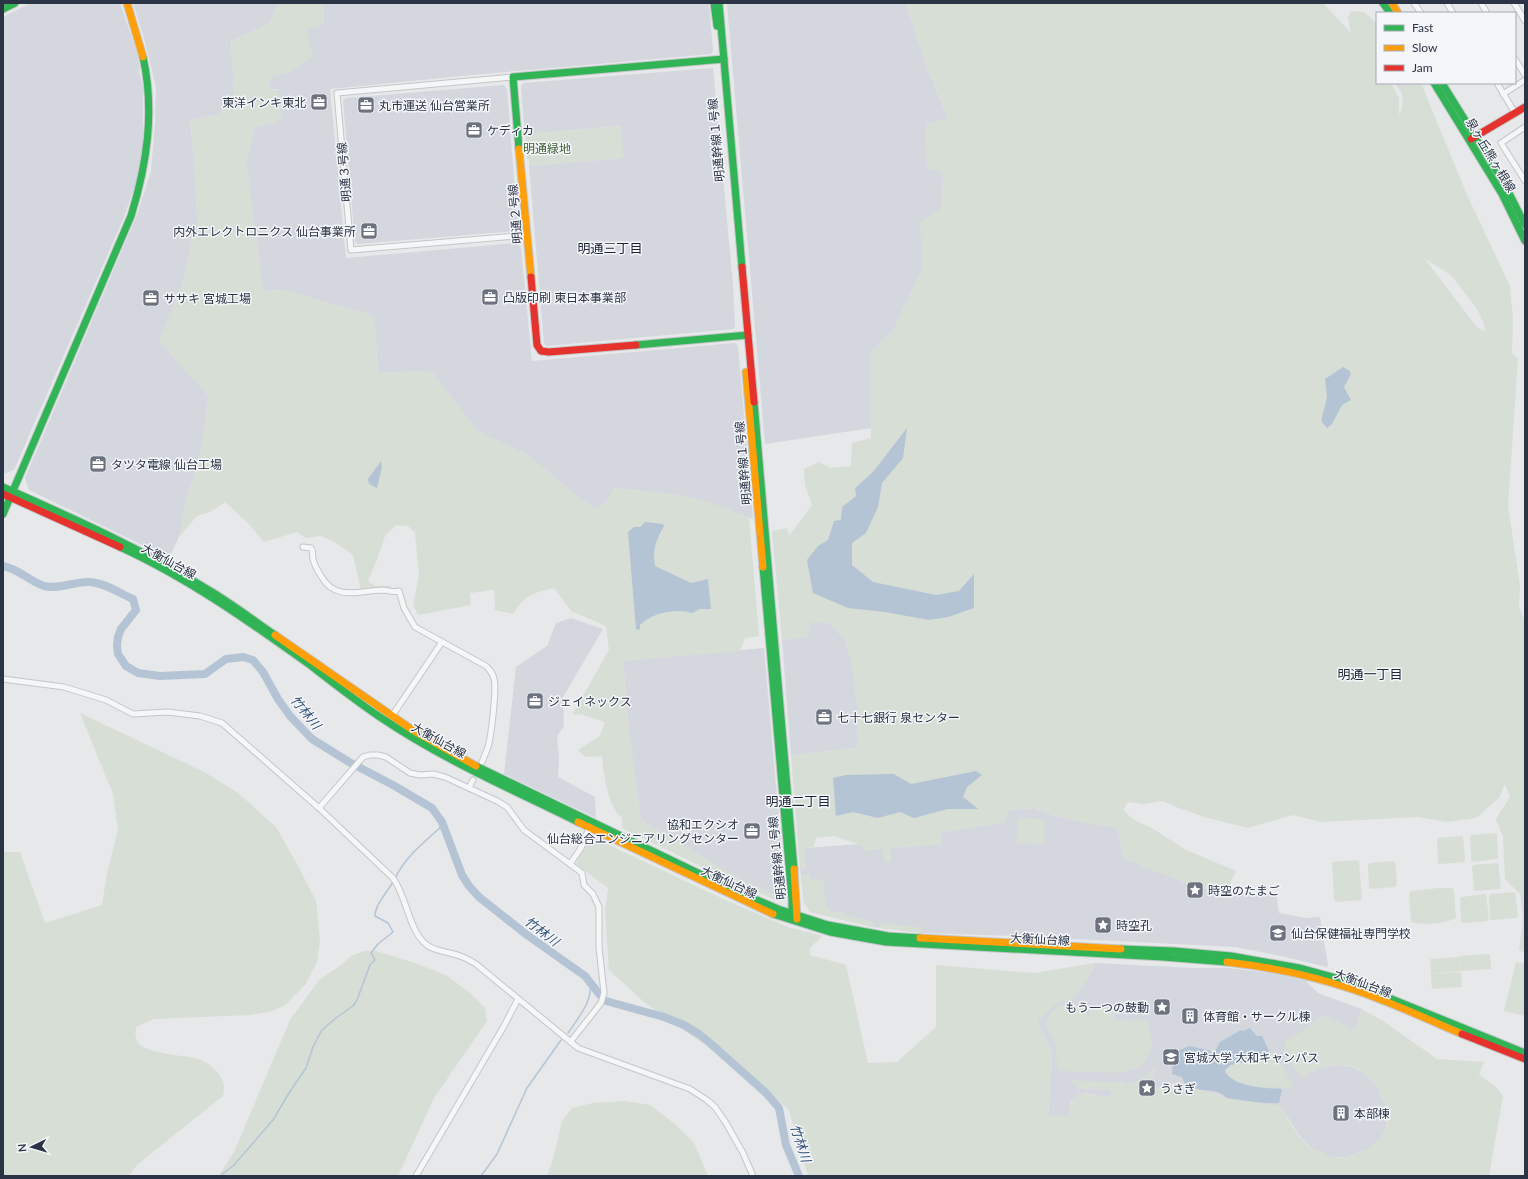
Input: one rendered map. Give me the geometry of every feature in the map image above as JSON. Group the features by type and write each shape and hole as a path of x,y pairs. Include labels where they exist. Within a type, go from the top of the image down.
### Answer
{"main road":[{"path":"3,9 15,3"},
{"path":"3,514 8,494 131,216 143,175 150,128 148,78 139,40 127,3"},
{"name":"明通幹線１号線","path":"714,3 722,60 795,918"},
{"path":"513,77 722,60 719,3"},
{"path":"1383,3 1389,12"},
{"path":"1392,3 1397,12"},
{"name":"明通２号線","path":"513,77 537,345 541,351 552,352 746,335"},
{"name":"泉ヶ丘熊ヶ根線","path":"1435,84 1504,183 1525,225"},
{"name":"泉ヶ丘熊ヶ根線","path":"1443,84 1502,194 1525,241"},
{"path":"1472,138 1525,107"},
{"name":"大衡仙台線","path":"3,487 8,494 135,554 223,605 308,664 380,717 436,752 589,828 750,905 864,939 886,942 1190,958 1279,969 1317,978 1370,996 1525,1059"},
{"name":"大衡仙台線","path":"8,494 62,513 133,547 208,589 414,731 468,762 729,888 795,918"},
{"name":"大衡仙台線","path":"1496,1046 1525,1053"}],"street":[{"path":"1414,3 1420,12"},
{"path":"1447,3 1452,12"},
{"path":"1481,3 1486,12"},
{"path":"1514,3 1525,21"},
{"path":"1516,61 1525,76"},
{"name":"明通３号線","path":"513,77 337,93 345,187 351,250 527,235"},
{"path":"1503,94 1525,80"},
{"path":"1498,84 1515,113"},
{"path":"1524,130 1501,143 1525,181"},
{"path":"304,547 312,549 313,561 320,575 326,584 336,592 349,593 384,590 392,593 399,592 404,608 415,627 486,666 494,677 495,684 488,745 482,762"},
{"path":"392,716 442,642"},
{"path":"3,679 64,687 106,700 133,714 168,712 200,716 222,723 319,808 394,878 401,890 416,931 423,942 429,946 456,954 476,964 578,1048 690,1089 707,1100 715,1107 726,1123 743,1153 753,1176"},
{"path":"319,808 363,757 378,755 386,757 410,773 420,775 433,774 445,777 497,801 507,807 524,830 582,873 584,885 590,890 598,904 600,915 599,947 604,988 601,1002 571,1041"},
{"path":"469,788 473,780"},
{"path":"570,864 581,848 589,828"},
{"path":"416,1176 504,1026 518,999"}],"shaded area":[{"path":"31,3 120,3 137,53 140,68 139,72 143,86 142,154 136,182 124,217 14,470 3,474 3,17"},
{"path":"133,3 278,3 269,24 231,41 234,93 220,114 190,120 198,232 192,238 184,279 159,341 209,396 199,463 187,496 179,537 169,558 29,490 25,478 137,215 151,171 156,87 144,38"},
{"path":"323,3 709,3 713,51 711,54 330,89 346,258 517,243 521,248 532,361 735,343 738,346 753,519 702,500 671,494 614,488 607,502 598,509 581,500 528,455 477,431 433,373 422,371 378,373 374,316 283,290 263,291 246,161 255,127 273,123 278,89 269,90 273,75 291,72 306,30 324,24"},
{"path":"727,3 906,3 928,71 949,119 943,172 942,208 921,222 922,270 893,331 871,353 871,428 765,444"},
{"path":"713,68 733,285 735,326 733,329 546,346 544,344 529,166 623,158 621,126 525,134 521,87 523,83"},
{"path":"504,85 507,89 518,230 358,244 355,242 343,101 346,98"},
{"path":"571,618 603,629 563,697 564,726 557,736 559,756 558,777 595,797 596,818 504,774 516,667 547,646 556,623"},
{"path":"810,623 830,623 846,642 851,661 858,706 857,748 791,755 782,640 807,637"},
{"path":"764,648 785,889 775,900 775,895 738,879 641,820 629,733 623,661"},
{"path":"1033,808 1052,815 1086,823 1118,828 1123,858 1187,883 1225,894 1276,893 1279,913 1307,918 1320,917 1328,965 1327,967 1235,947 922,933 873,927 810,912 804,902 800,869 806,868 804,848 859,844 873,850 882,848 891,862 890,848 942,844 941,832 1003,823 1010,810"},
{"name":"宮城大学 大和キャンパス","path":"1095,963 1194,968 1228,968 1270,973 1306,981 1318,993 1362,1009 1354,1030 1323,1015 1285,1049 1301,1077 1319,1068 1338,1065 1352,1067 1365,1073 1377,1086 1387,1106 1388,1115 1386,1130 1377,1142 1368,1149 1347,1157 1332,1158 1326,1154 1314,1150 1307,1144 1299,1135 1281,1107 1226,1099 1218,1094 1184,1087 1177,1083 1145,1091 1145,1086 1153,1070 1143,1079 1126,1085 1123,1082 1077,1088 1111,1090 1112,1096 1102,1097 1084,1093 1071,1101 1069,1111 1070,1118 1048,1116 1052,1061 1051,1049 1037,1021 1057,1003 1085,983"}],"green space":[{"path":"278,3 323,3 324,24 306,30 313,56 291,72 273,75 269,90 279,90 282,117 273,123 255,127 246,160 263,291 283,290 374,316 378,373 422,371 433,373 477,431 528,455 581,500 598,509 607,502 613,488 671,494 702,500 749,517 759,636 745,638 740,651 623,661 629,733 641,820 738,878 775,895 775,900 622,828 622,818 613,805 607,789 602,756 585,757 578,750 600,736 605,722 580,714 572,715 609,650 606,626 571,611 554,588 535,593 525,599 513,614 495,610 494,590 470,593 471,605 418,615 413,605 419,575 415,533 408,526 396,525 385,536 368,581 375,586 391,586 391,589 361,590 353,555 333,541 320,536 306,538 297,532 264,542 248,523 225,502 212,511 197,516 179,537 187,496 199,463 209,397 159,341 184,279 192,238 198,232 190,120 220,114 234,93 231,41 269,24"},
{"path":"906,3 1323,3 1351,33 1348,17 1351,11 1364,12 1376,23 1376,84 1392,84 1399,98 1399,115 1403,102 1402,94 1395,84 1421,84 1467,195 1510,286 1513,319 1512,353 1518,358 1508,506 1520,586 1519,606 1525,622 1525,953 1519,950 1523,919 1520,894 1505,879 1503,837 1496,819 1510,797 1505,784 1499,798 1476,818 1446,822 1418,817 1321,822 1293,815 1248,828 1204,817 1163,801 1143,804 1128,802 1123,810 1134,820 1152,828 1186,850 1236,871 1225,894 1187,883 1123,858 1118,828 1086,823 1052,815 1033,808 1010,810 1004,823 942,832 942,844 890,848 891,862 884,862 882,848 873,849 873,851 865,851 859,844 835,836 816,838 813,847 804,848 806,868 800,869 791,755 857,748 858,706 851,661 846,642 830,623 810,623 807,637 782,640 772,531 787,528 789,536 812,505 805,485 804,469 819,462 831,468 851,466 852,443 871,438 871,353 893,331 922,270 920,222 942,208 943,172 927,168 925,134 927,123 949,118 928,71","holes":["1425,259 1451,275 1477,309 1484,324 1485,332 1476,326"]},
{"name":"明通緑地","path":"621,126 624,158 529,166 525,134"},
{"path":"80,713 206,773 238,793 276,827 316,901 320,939 317,962 305,985 285,1005 272,1011 250,1015 154,1019 136,1027 135,1034 139,1044 151,1050 195,1058 203,1061 212,1067 220,1076 224,1084 224,1090 223,1096 137,1165 129,1176 3,1176 3,852 20,852 45,923 102,905 107,874 118,830 113,794"},
{"path":"1018,818 1045,819 1044,844 1016,843"},
{"path":"1496,833 1498,858 1473,862 1471,860 1471,835"},
{"path":"590,836 721,898 788,927 822,936 809,949 810,955 846,965 868,1063 897,1062 936,1027 936,965 1035,973 1095,963 1085,983 1072,1000 1057,1003 1037,1021 1051,1049 1052,1062 1048,1115 1069,1117 1070,1104 1079,1093 1102,1097 1112,1096 1111,1090 1077,1088 1072,1083 1072,1080 1116,1083 1123,1082 1126,1085 1143,1079 1155,1067 1157,1067 1150,1081 1145,1086 1145,1091 1177,1083 1184,1087 1218,1094 1226,1099 1276,1105 1281,1107 1295,1131 1304,1142 1314,1150 1334,1158 1343,1158 1352,1156 1367,1149 1378,1140 1387,1127 1388,1111 1381,1093 1374,1082 1365,1073 1356,1068 1346,1066 1335,1065 1324,1067 1301,1077 1285,1049 1284,1042 1307,1028 1323,1015 1354,1030 1362,1009 1386,1023 1437,1059 1484,1062 1479,1075 1494,1085 1503,1096 1489,1176 808,1176 789,1110 747,1075 644,1002 609,970 605,912 608,888 576,864"},
{"path":"1463,836 1464,862 1438,863 1438,838"},
{"path":"1357,860 1359,862 1362,898 1360,900 1337,902 1334,900 1332,863"},
{"path":"1394,861 1397,885 1395,887 1369,888 1368,865 1370,863"},
{"path":"1498,863 1501,887 1499,889 1474,890 1472,867 1474,865"},
{"path":"810,874 811,880 823,879 826,908 829,908 830,912 845,912 844,915 874,922 873,927 810,912 804,902 801,875"},
{"path":"1452,888 1454,890 1456,918 1434,923 1421,924 1411,922 1409,894 1411,891"},
{"path":"1515,892 1518,916 1516,918 1490,919 1489,896 1491,894"},
{"path":"1486,894 1489,919 1487,921 1461,922 1460,898"},
{"path":"881,923 923,928 922,933 880,928"},
{"path":"364,951 376,951 412,962 446,975 470,993 485,1008 487,1021 434,1098 398,1176 219,1176 234,1152 290,1020 319,980 340,966 351,956"},
{"path":"1490,954 1491,969 1461,971 1460,956"},
{"path":"1460,957 1461,971 1431,974 1430,959"},
{"path":"1516,962 1525,964 1525,1016 1504,1011"},
{"path":"1461,972 1462,987 1432,989 1431,974"},
{"path":"1060,1005 1088,1006 1087,1019 1089,1019 1090,1007 1116,1009 1115,1020 1148,1021 1152,1039 1151,1050 1145,1062 1138,1068 1122,1073 1057,1071 1056,1046 1045,1026 1049,1014"},
{"path":"1269,1052 1274,1052 1293,1085 1291,1088 1247,1085 1232,1078 1226,1072 1231,1065 1256,1059"},
{"path":"624,1101 650,1105 676,1125 694,1143 708,1176 547,1176 553,1160 562,1121 572,1108 593,1103"}],"water":[{"path":"1343,367 1350,371 1351,374 1344,387 1351,400 1342,405 1332,424 1327,428 1321,421 1327,397 1325,379"},
{"path":"907,428 903,458 882,483 878,507 866,533 852,543 852,565 873,582 936,595 959,591 974,574 974,608 948,617 929,620 885,612 848,608 813,593 807,560 818,546 828,540 834,521 841,520 842,507 856,496 855,488 873,472"},
{"path":"381,461 382,467 377,488 369,484 368,479"},
{"path":"645,522 663,524 664,526 655,545 655,566 691,583 708,579 711,609 699,609 693,613 679,611 665,612 651,617 640,625 640,629 636,630 628,532 634,527 640,527"},
{"path":"976,771 982,775 967,787 963,797 978,809 948,809 914,818 900,812 878,818 853,812 836,816 833,778 846,775 894,774 911,784"},
{"path":"1250,1028 1257,1036 1262,1036 1269,1051 1256,1059 1231,1065 1225,1070 1225,1072 1236,1081 1244,1084 1282,1089 1279,1103 1227,1098 1216,1092 1201,1090 1189,1086 1184,1087 1182,1077 1172,1074 1173,1061 1177,1051 1190,1046 1211,1051 1212,1056 1220,1042 1241,1030 1243,1031"}],"waterway":[{"name":"竹林川","path":"3,566 14,570 44,586 56,587 90,582 107,586 133,599 136,610 121,629 117,645 118,654 126,666 138,673 160,676 205,674 226,659 243,657 253,660 263,672 278,699 290,716 312,739 349,762 393,785 432,808 442,822 462,875 469,886 479,897 527,935 585,976 600,995"},
{"path":"395,879 410,856 443,825"},
{"path":"220,1176 234,1165 273,1120 306,1068 313,1047 322,1030 353,1006 357,1000 370,965 375,960 371,953 378,944 393,932 388,923 375,916 379,903 393,882"},
{"path":"568,1033 587,1003 590,983"},
{"name":"竹林川","path":"606,1001 664,1017 684,1025 710,1043 766,1093 779,1108 786,1145 799,1176"},
{"path":"481,1176 497,1154 527,1088 561,1040"}],"traffic: fast":[{"path":"3,9 15,3"},
{"path":"714,3 717,26"},
{"path":"719,3 742,267"},
{"path":"1383,3 1389,12"},
{"path":"3,514 131,216 137,196 148,137 149,117 147,77 143,57"},
{"path":"519,149 513,77 724,59"},
{"path":"1435,84 1502,194 1525,241"},
{"path":"1443,84 1504,183 1525,225"},
{"path":"636,345 748,335"},
{"path":"754,402 794,869"},
{"path":"3,487 81,522 182,574 216,594 275,635"},
{"path":"120,547 170,572 218,602 310,665 371,711 404,732 477,773 578,822"},
{"path":"763,567 792,900 792,917"},
{"path":"476,766 729,888 778,909 828,925 888,936 920,938"},
{"path":"773,914 830,932 886,942 1163,957 1227,962"},
{"path":"1121,949 1174,951 1231,956 1299,968 1347,981 1525,1053"}],"traffic: slow":[{"path":"127,3 143,57"},
{"path":"1392,3 1397,12"},
{"path":"519,149 531,277"},
{"path":"746,372 763,567"},
{"path":"275,635 414,731 476,766"},
{"path":"578,822 773,914"},
{"path":"794,869 797,919"},
{"path":"920,938 1121,949"},
{"path":"1227,962 1291,972 1346,987 1462,1034"}],"traffic: jam":[{"path":"1471,139 1525,107"},
{"path":"742,267 754,402"},
{"path":"531,277 537,345 541,351 549,352 636,345"},
{"path":"3,494 120,547"},
{"path":"1462,1034 1525,1059"}],"place":[{"name":"東洋インキ東北","path":"319,102"},
{"name":"丸市運送 仙台営業所","path":"366,105"},
{"name":"ケディカ","path":"474,130"},
{"name":"内外エレクトロニクス 仙台事業所","path":"369,231"},
{"name":"凸版印刷 東日本事業部","path":"490,297"},
{"name":"ササキ 宮城工場","path":"151,298"},
{"name":"タツタ電線 仙台工場","path":"98,464"},
{"name":"ジェイネックス","path":"535,701"},
{"name":"七十七銀行 泉センター","path":"824,717"},
{"name":"協和エクシオ 仙台総合エンジニアリングセンター","path":"752,831"},
{"name":"時空のたまご","path":"1195,890"},
{"name":"時空孔","path":"1103,925"},
{"name":"仙台保健福祉専門学校","path":"1278,933"},
{"name":"もう一つの鼓動","path":"1162,1007"},
{"name":"体育館・サークル棟","path":"1190,1016"},
{"name":"宮城大学 大和キャンパス","path":"1171,1057"},
{"name":"うさぎ","path":"1147,1088"},
{"name":"本部棟","path":"1341,1113"}],"district":[{"name":"明通三丁目","path":"610,248"},
{"name":"明通一丁目","path":"1370,674"},
{"name":"明通二丁目","path":"798,801"}]}
